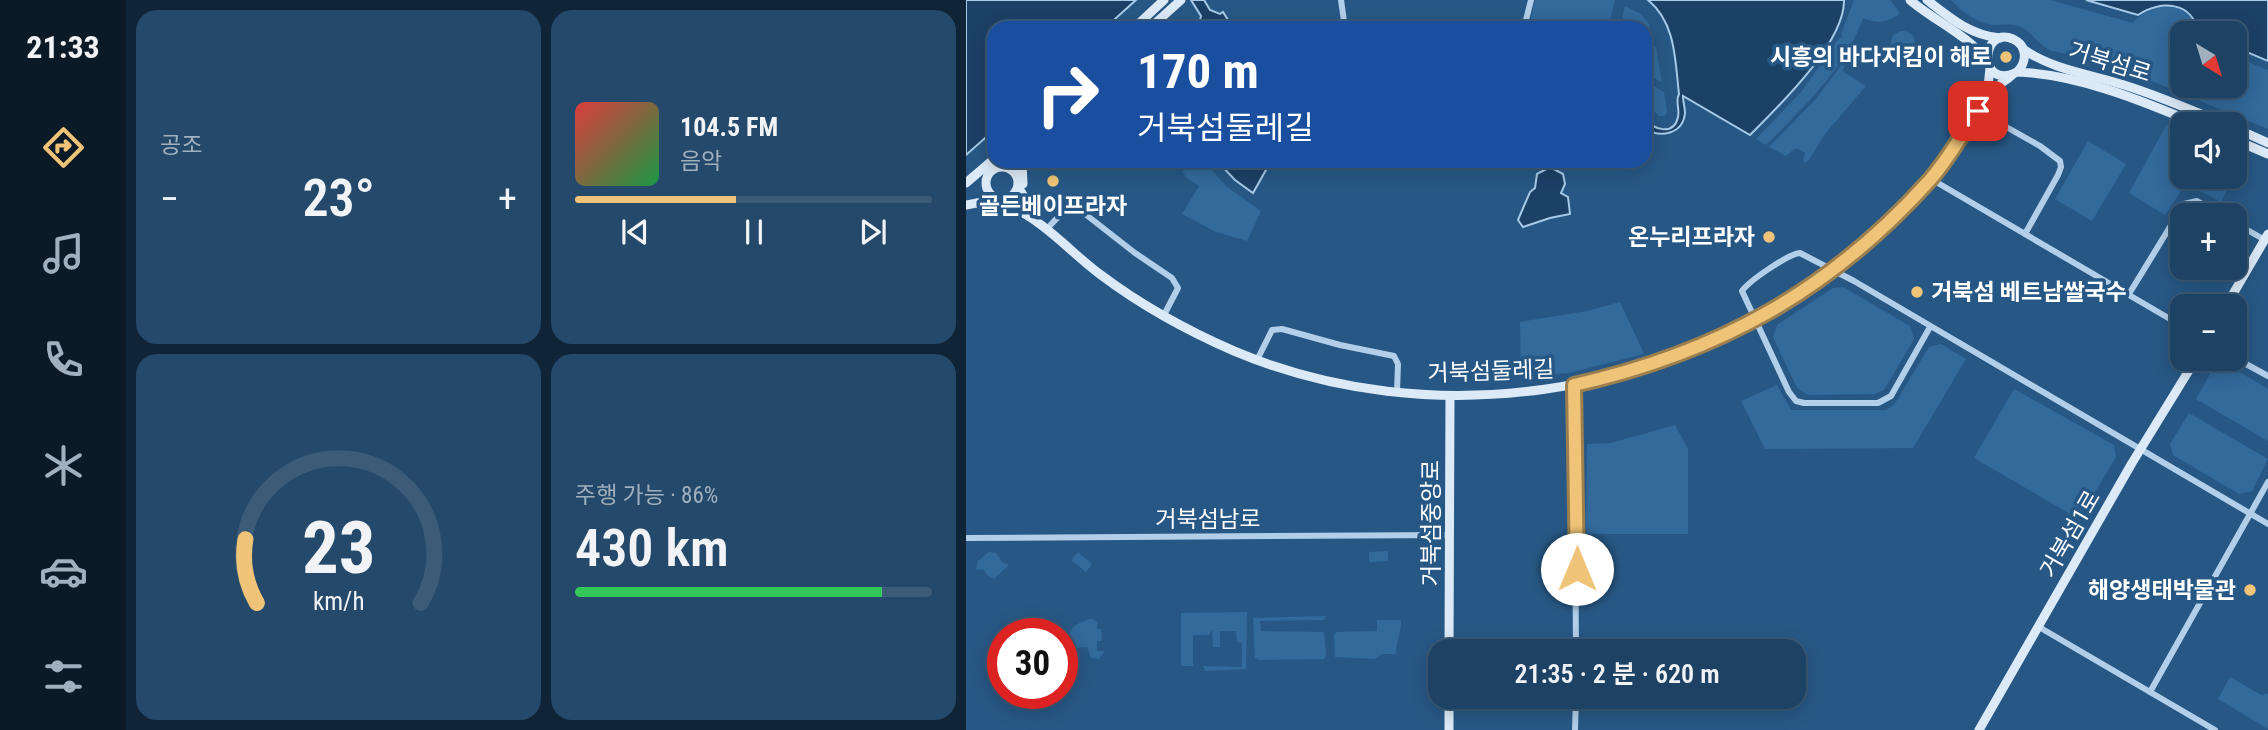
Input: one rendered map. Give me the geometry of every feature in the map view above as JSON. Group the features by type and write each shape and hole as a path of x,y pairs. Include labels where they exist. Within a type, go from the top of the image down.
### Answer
{"street":[{"path":"1142,21 1164,0"},
{"path":"1341,0 1344,21"},
{"path":"1526,21 1531,0"},
{"path":"1910,0 1976,47 2000,75 2015,73"},
{"path":"1927,0 1975,33 2014,40 2023,49 2025,61 1987,96"},
{"path":"1158,21 1179,2"},
{"path":"1987,96 1988,50 2002,38"},
{"name":"거북섬로","path":"2023,49 2039,59 2069,71 2130,87 2194,112"},
{"name":"거북섬로","path":"2015,73 2044,74 2091,86 2170,113"},
{"name":"거북섬둘레길","path":"1036,220 1101,275 1164,315 1257,360 1324,379 1397,391 1450,396 1547,390 1656,363 1700,347 1756,321 1835,270 1884,228 1931,179 1987,96"},
{"path":"1978,111 2040,146 2060,161 2058,175 2025,234"},
{"path":"2247,133 2268,143"},
{"path":"2247,145 2268,154"},
{"path":"966,183 990,168"},
{"path":"966,183 990,168"},
{"path":"992,168 986,189 993,197 1036,220"},
{"path":"1009,168 1017,176"},
{"path":"1020,168 1018,187 1036,220"},
{"path":"1023,168 1025,196"},
{"path":"1931,179 2170,319"},
{"path":"966,205 1012,196 1018,187"},
{"path":"984,202 1015,210"},
{"path":"1046,230 1069,209 1080,210 1172,278 1178,288 1164,315"},
{"path":"2129,295 2170,227"},
{"path":"2233,294 2266,237 2247,228"},
{"path":"1930,327 1891,396 1884,401 1804,403 1796,401 1789,393 1743,296 1744,287 1791,255 1800,253 1835,270 2268,524"},
{"path":"1257,360 1272,330 1282,329 1394,356 1398,364 1397,391"},
{"path":"2247,365 2268,376"},
{"name":"거북섬1로","path":"1979,730 2189,371"},
{"path":"1574,385 1576,639"},
{"name":"거북섬중앙로","path":"1450,396 1450,639"},
{"path":"2150,692 2268,482"},
{"name":"거북섬남로","path":"966,538 1450,535"},
{"path":"2039,627 2215,730"},
{"path":"1449,709 1449,730"},
{"path":"1575,730 1576,709"}],"shaded area":[{"path":"966,0 1136,0 1113,21 987,21 987,136 966,155"},
{"path":"1191,0 1204,0 1210,10 1220,14 1223,12 1229,21 1200,21 1201,16"},
{"path":"1535,0 1615,0 1610,21 1530,21"},
{"path":"1648,0 1844,0 1834,35 1822,54 1793,91 1750,135 1683,96 1685,113 1680,126 1664,134 1652,131 1652,125 1668,129 1676,123 1679,94 1675,55 1669,31 1657,9"},
{"path":"1854,0 1890,0 1900,13 1882,22 1863,18 1846,53 1822,86 1766,145 1756,139 1801,92 1840,37 1843,38 1841,34"},
{"path":"1951,0 2050,0 2133,23 2150,10 2170,7 2180,9 2193,21 2170,21 2170,89 2126,68 2052,51 2021,27 1982,22"},
{"path":"2086,0 2268,0 2268,61 2247,52 2247,21 2194,21 2183,9 2174,6 2156,7 2138,15"},
{"path":"1625,6 1641,14 1647,21 1625,21 1622,17"},
{"path":"1903,31 1912,34 1915,43 1912,52 1903,55 1894,52 1891,43 1894,34"},
{"path":"1656,47 1662,83 1652,77 1652,48"},
{"path":"2007,49 2015,57 2007,65 1999,57"},
{"path":"1853,53 1859,56 1857,59 1851,56 1842,71 1866,86 1825,134 1808,161 1803,161 1805,153 1799,149 1794,149 1786,156 1769,147 1815,100"},
{"path":"2247,62 2268,70 2268,129 2247,120 2247,112 2227,112 2193,98 2247,98"},
{"path":"1652,85 1664,92 1667,112 1665,116 1658,116 1652,109"},
{"path":"2167,124 2170,125 2170,189 2182,189 2173,203 2170,203 2165,215 2129,193"},
{"path":"2088,141 2126,164 2092,221 2055,199"},
{"path":"1185,168 1210,168 1226,186 1261,211 1247,241 1216,232 1182,214 1199,186 1182,172"},
{"path":"1224,168 1267,168 1253,193"},
{"path":"1552,168 1563,174 1565,184 1561,193 1568,197 1570,214 1523,227 1518,220 1530,192 1535,188 1537,174"},
{"path":"2196,189 2227,189 2221,202"},
{"path":"1843,287 1910,326 1914,339 1884,390 1874,394 1808,395 1797,388 1773,337 1777,325 1833,288"},
{"path":"1620,302 1644,354 1569,373 1521,376 1520,322 1587,311"},
{"path":"1941,344 1966,359 1913,448 1765,449 1741,401 1777,385 1791,410 1886,410 1894,405 1929,347"},
{"path":"1512,359 1517,361 1519,374 1499,375 1500,371"},
{"path":"2212,371 2238,371 2268,389 2268,441 2196,399"},
{"path":"2014,389 2114,445 2116,457 2079,519 1974,458"},
{"path":"2189,413 2268,459 2252,491 2239,494 2173,455 2170,444"},
{"path":"1675,425 1688,449 1688,534 1586,534 1587,444 1611,443"},
{"path":"1388,551 1388,561 1369,562 1369,552"},
{"path":"989,552 996,553 1002,562 1009,565 994,579 983,569 976,570 978,561"},
{"path":"1078,552 1092,564 1086,572 1071,560"},
{"path":"1247,612 1246,669 1205,671 1203,666 1242,667 1242,643 1237,642 1236,631 1220,631 1220,647 1213,647 1212,630 1209,635 1193,635 1193,666 1181,666 1181,613"},
{"path":"1326,616 1324,620 1260,621 1261,631 1324,632 1324,659 1255,658 1253,618"},
{"path":"1091,618 1097,622 1097,629 1101,629 1102,641 1097,641 1097,651 1105,651 1099,659 1091,658 1087,647 1078,648 1078,625"},
{"path":"1377,620 1401,620 1396,654 1382,654 1375,659 1335,657 1336,632 1377,631"},
{"path":"2230,677 2263,696 2268,694 2268,729 2218,699"}],"place":[{"name":"시흥의 바다지킴이 해로","path":"2006,57"},
{"name":"골든베이프라자","path":"1053,181"},
{"name":"온누리프라자","path":"1769,237"},
{"name":"거북섬 베트남쌀국수","path":"1917,292"},
{"name":"해양생태박물관","path":"2250,590"}],"route":[{"path":"1577,569 1574,385 1614,376 1700,347 1756,321 1835,270 1884,228 1931,179 1978,111"}]}
